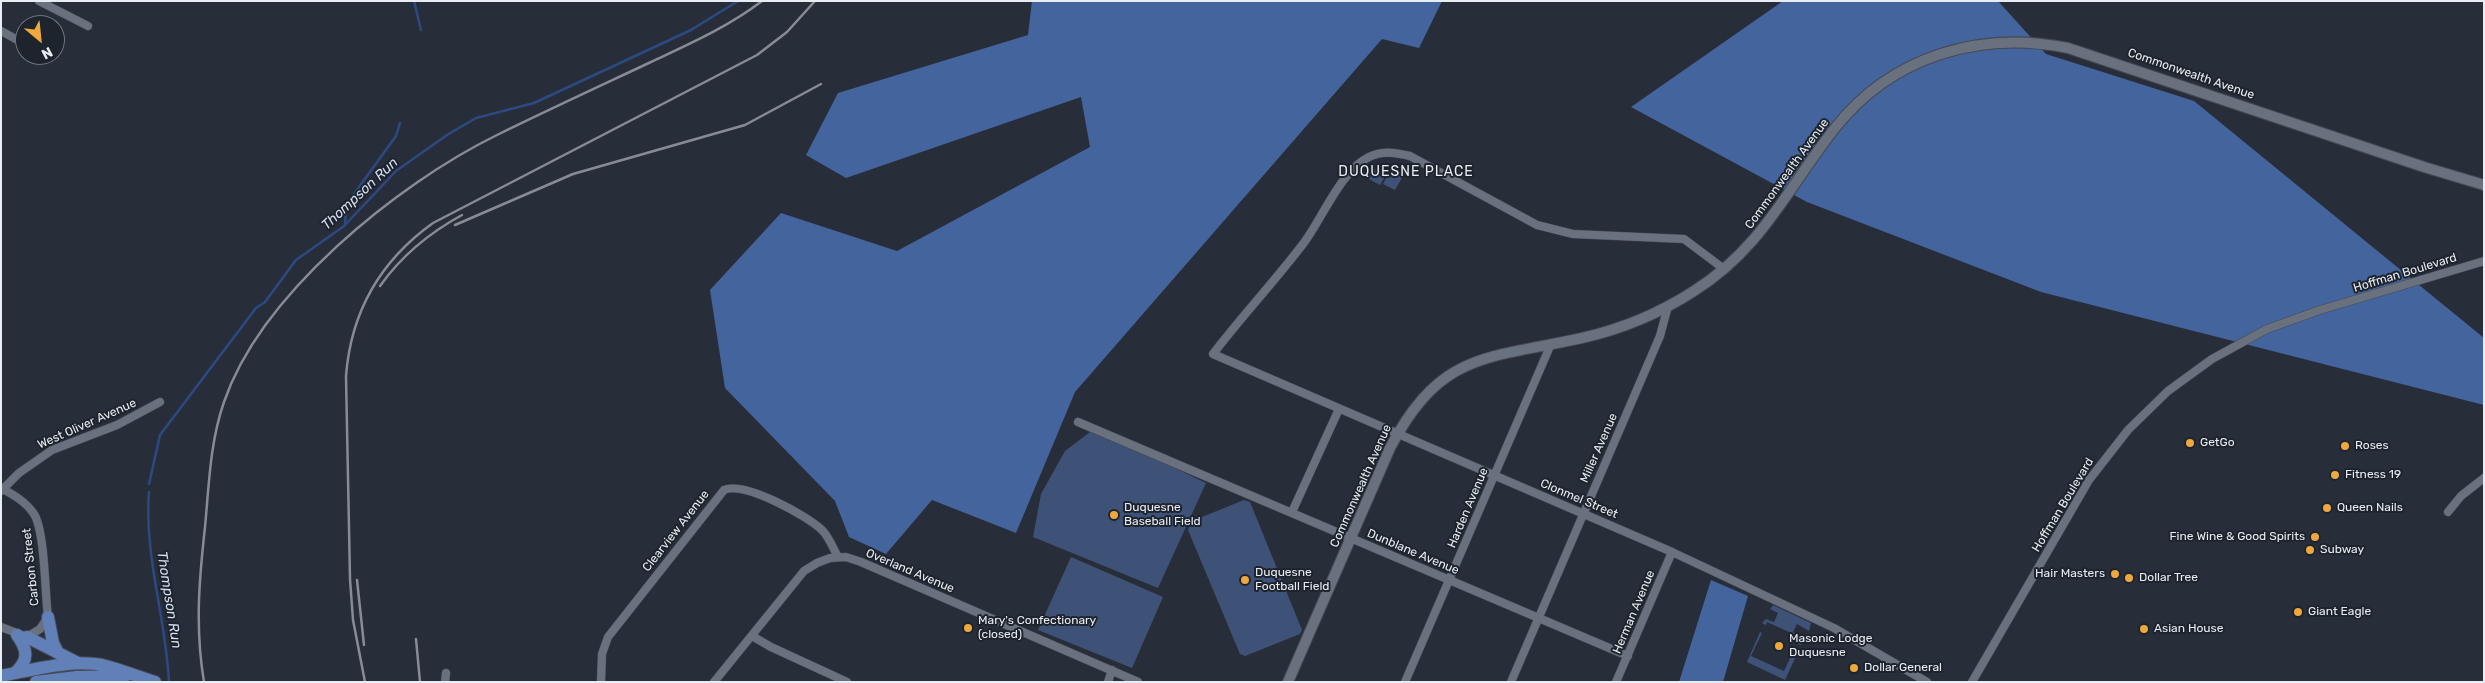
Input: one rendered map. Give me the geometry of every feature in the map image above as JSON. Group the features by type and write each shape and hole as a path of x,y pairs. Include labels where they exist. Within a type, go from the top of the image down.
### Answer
{"main road":[{"path":"48,617 53,643 58,653"},
{"path":"22,636 83,665"},
{"path":"15,673 23,666 26,657 22,636"},
{"path":"1,676 83,665 105,666 154,682"},
{"path":"36,682 77,676 132,675"}],"street":[{"path":"39,1 88,26"},
{"path":"1,31 15,39"},
{"name":"Commonwealth Avenue","path":"1288,682 1397,434 1407,417 1426,394 1458,370 1498,354 1614,329 1668,306 1724,269 1761,233 1827,139 1859,102 1885,82 1917,64 1954,49 1983,43 2010,41 2038,43 2088,53 2424,167 2484,185"},
{"name":"Clonmel Street","path":"1724,269 1684,239 1573,234 1537,225 1425,163 1410,156 1391,152 1369,156 1353,170 1320,214 1303,244 1250,306 1213,354 1672,552 1834,628 1927,682"},
{"name":"Hoffman Boulevard","path":"1972,682 2089,480 2128,430 2168,390 2220,354 2267,329 2320,310 2484,261"},
{"name":"Miller Avenue","path":"1511,682 1660,336 1668,306"},
{"name":"Harden Avenue","path":"1405,682 1551,344"},
{"name":"West Oliver Avenue","path":"2,490 19,473 52,450 117,425 160,402"},
{"path":"1292,512 1339,409"},
{"name":"Dunblane Avenue","path":"1078,422 1628,656"},
{"path":"2448,512 2461,496 2484,478"},
{"name":"Clearview Avenue","path":"601,682 602,654 608,637 724,490 735,488 795,510 822,530 838,557"},
{"name":"Carbon Street","path":"2,490 21,500 35,516 39,524 48,617 40,629 22,636"},
{"name":"Herman Avenue","path":"1616,682 1672,552"},
{"path":"714,682 804,572 823,560 838,557"},
{"name":"Overland Avenue","path":"838,557 861,562 1138,682"},
{"path":"1,627 22,636"},
{"path":"752,636 771,648 847,682"},
{"path":"1108,682 1112,670"}],"shaded area":[{"path":"1032,1 1442,1 1419,48 1382,39 1075,392 1016,533 932,500 886,554 849,537 835,501 725,388 710,290 781,213 897,251 1090,147 1081,97 846,178 806,155 838,93 1028,35"},
{"path":"1783,1 1998,1 2046,54 2194,101 2484,338 2484,405 2041,292 1807,202 1631,107"},
{"path":"1381,168 1388,171 1380,185 1367,178 1371,170"},
{"path":"1391,169 1403,176 1395,190 1383,184"},
{"name":"Duquesne Baseball Field","path":"1090,432 1158,460 1206,483 1158,588 1033,537 1041,494 1065,451"},
{"name":"Duquesne Football Field","path":"1244,500 1250,502 1302,630 1300,634 1245,656 1240,654 1188,530 1192,521"},
{"path":"1071,557 1163,597 1132,668 1038,630"},
{"path":"1711,580 1748,596 1723,682 1679,682"},
{"path":"1773,605 1811,623 1809,631 1797,624 1793,632 1804,638 1801,645 1797,644 1800,637 1767,622 1766,625 1762,623 1766,619 1774,622 1778,613 1770,609"},
{"path":"1760,632 1762,633 1751,656 1784,671 1793,652 1797,654 1785,680 1747,662"}],"waterway":[{"path":"414,1 421,30"},
{"name":"Thompson Run","path":"149,484 160,435 256,308 265,302 296,260 344,226 396,171 447,135 476,118 534,103 691,30 738,1"},
{"path":"345,225 346,205 396,136 400,123"},
{"name":"Thompson Run","path":"149,492 148,516 152,563 164,634 169,682"}],"railway":[{"path":"204,682 201,662 199,604 213,448 224,402 242,362 268,322 300,283 337,246 417,182 458,156 497,135 708,35 762,1"},
{"path":"365,682 353,620 350,579 346,376 354,330 372,289 398,254 433,223 757,55 787,32 815,1"},
{"path":"455,225 573,174 745,125 821,84"},
{"path":"380,286 397,264 427,237 462,215"},
{"path":"357,580 364,645"},
{"path":"416,639 420,682"}],"place":[{"name":"GetGo","path":"2190,443"},
{"name":"Roses","path":"2345,446"},
{"name":"Fitness 19","path":"2335,475"},
{"name":"Queen Nails","path":"2327,508"},
{"name":"Duquesne Baseball Field","path":"1114,515"},
{"name":"Fine Wine & Good Spirits","path":"2315,537"},
{"name":"Subway","path":"2310,550"},
{"name":"Hair Masters","path":"2115,574"},
{"name":"Dollar Tree","path":"2129,578"},
{"name":"Duquesne Football Field","path":"1245,580"},
{"name":"Giant Eagle","path":"2298,612"},
{"name":"Mary's Confectionary (closed)","path":"968,628"},
{"name":"Asian House","path":"2144,629"},
{"name":"Masonic Lodge Duquesne","path":"1779,646"},
{"name":"Dollar General","path":"1854,668"}],"district":[{"name":"DUQUESNE PLACE","path":"1406,172"}]}
